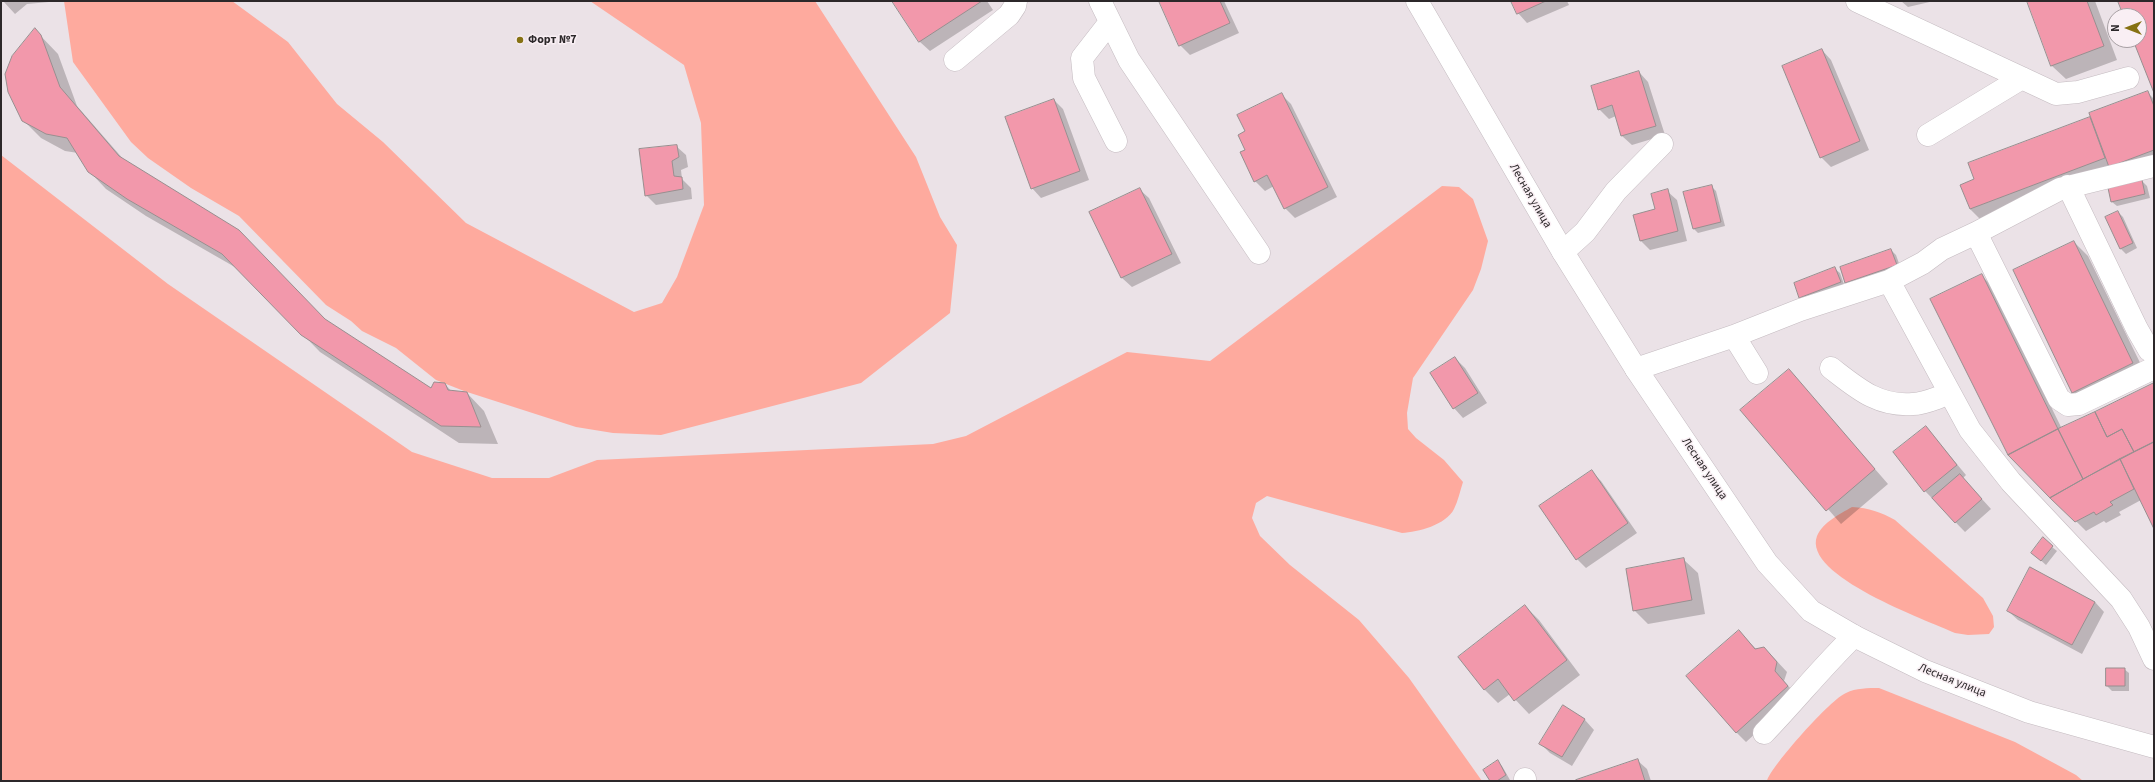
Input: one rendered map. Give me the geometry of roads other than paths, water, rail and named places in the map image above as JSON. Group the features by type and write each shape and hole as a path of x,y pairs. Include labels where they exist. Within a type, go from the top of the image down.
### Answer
{"main road":[{"path":"955,60 1008,15 1015,6 1016,1"},
{"path":"1100,1 1129,60 1259,253"},
{"name":"Лесная улица","path":"1417,1 1563,252 1636,369 1767,563 1811,611 1854,636 1925,671 2029,712 2154,747"},
{"path":"1857,1 2056,94 2078,92 2128,78"},
{"path":"1110,22 1082,58 1084,78 1116,141"},
{"path":"1928,135 2022,78"},
{"path":"1563,252 1585,232 1616,191 1662,144"},
{"path":"1636,369 1734,336 1800,310 1889,281 1923,263 1942,249 2068,186 2154,166"},
{"path":"2068,186 2136,329 2148,350 2154,353"},
{"path":"1976,233 2059,399 2068,405 2079,404 2154,368"},
{"path":"1889,281 1949,394 1970,430 2011,482 2121,598 2139,627 2154,659"},
{"path":"1734,336 1756,373"},
{"path":"1831,368 1867,395 1891,403 1914,404 1949,394"},
{"path":"1764,733 1800,697 1825,664 1854,636"}],"place":[{"name":"Форт №7","path":"520,40"}]}
